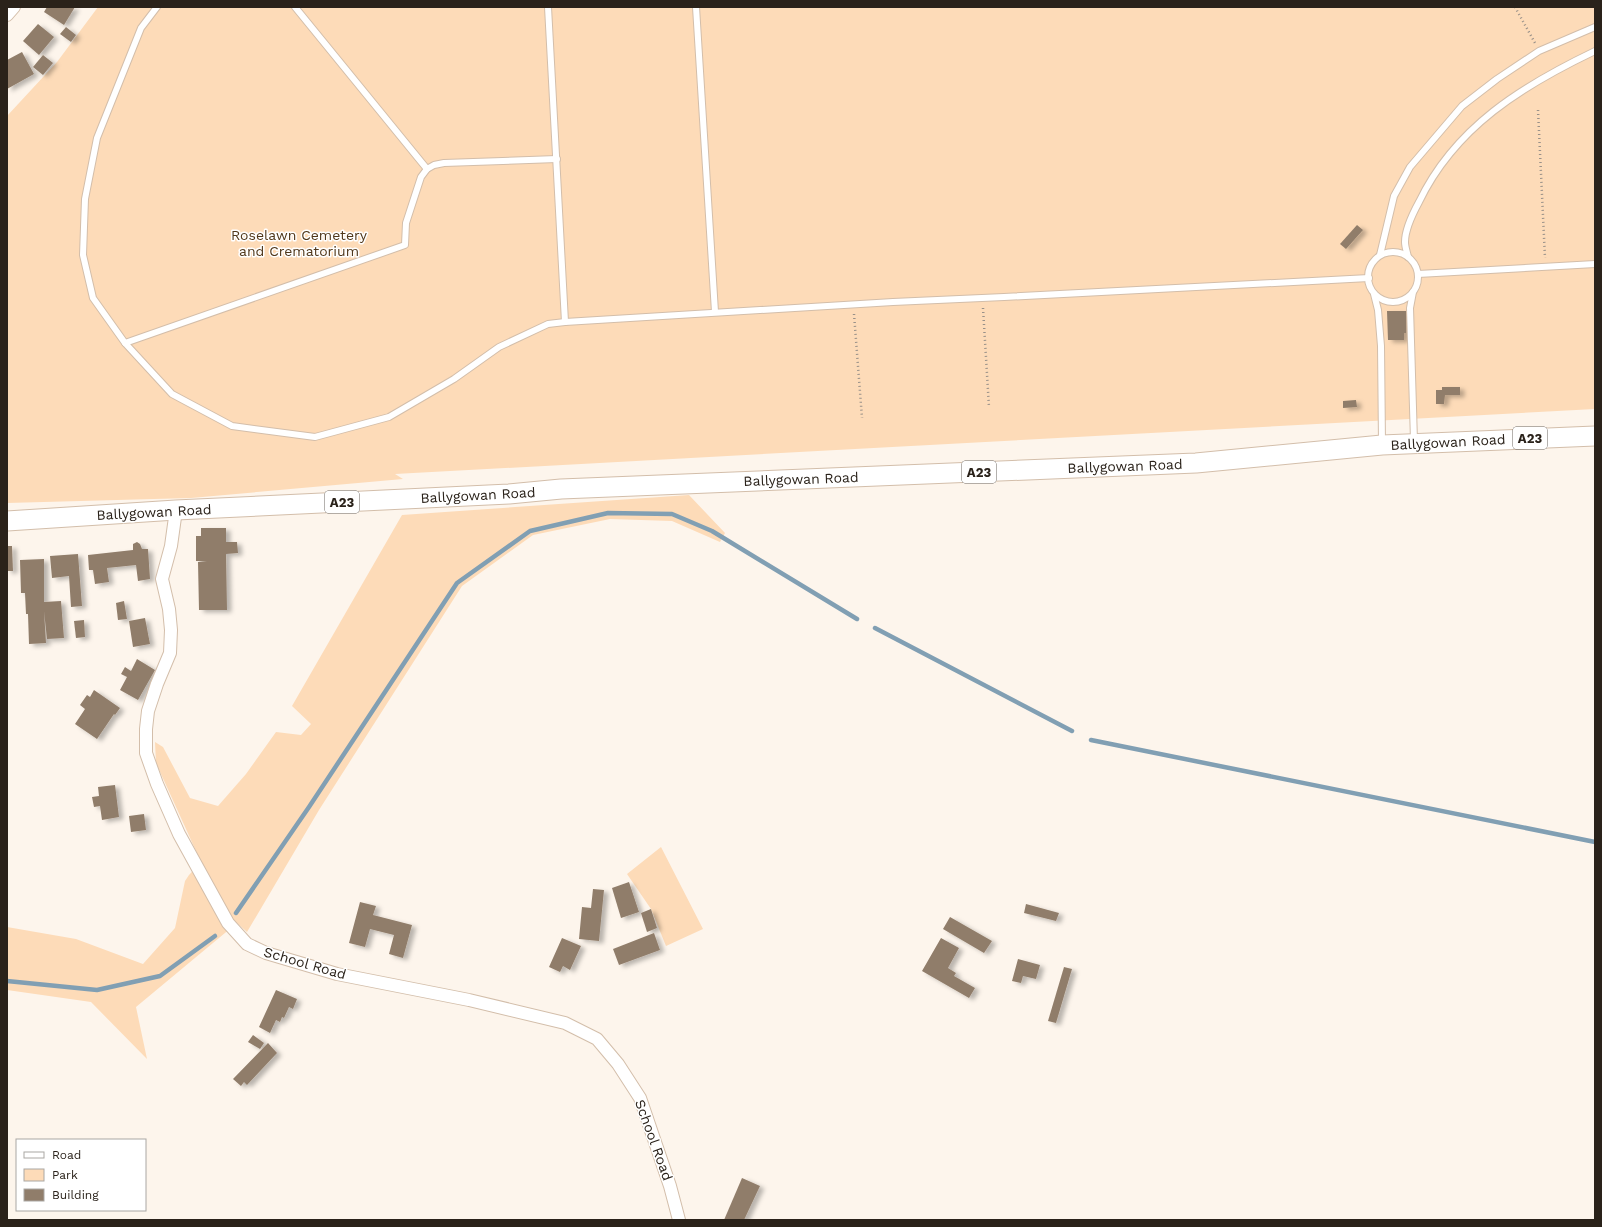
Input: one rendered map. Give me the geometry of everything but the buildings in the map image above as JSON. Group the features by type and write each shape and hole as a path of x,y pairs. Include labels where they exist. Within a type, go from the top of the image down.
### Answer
{"main road":[{"name":"Ballygowan Road","path":"7,521 176,510 509,494 569,489 1196,463 1382,445 1595,436"}],"street":[{"path":"7,14 14,7"},
{"name":"School Road","path":"176,510 170,546 162,579 169,609 171,630 170,652 148,712 146,753 157,784 179,834 228,923 247,944 266,953 337,974 470,1000 565,1022 597,1039 618,1064 640,1098 670,1186 679,1220"}],"lane":[{"path":"157,7 141,28 97,138 85,199 83,255 93,298 125,343 172,394 232,426 315,437 389,417 454,379 499,347 548,324 853,304 1369,278"},
{"path":"295,7 428,169"},
{"path":"548,7 565,322"},
{"path":"696,7 715,312"},
{"path":"1380,255 1394,196 1410,167 1462,106 1497,79 1539,51 1595,27"},
{"path":"1408,257 1405,238 1412,216 1423,193 1447,156 1472,130 1500,105 1554,70 1595,51"},
{"path":"125,343 405,244 406,223 421,177 434,165 557,160"},
{"path":"1382,445 1381,346 1378,310 1369,282 1368,272 1373,262 1380,255 1390,252 1401,253 1408,257 1414,263 1418,274 1410,308 1414,444"},
{"path":"1418,274 1595,264"},
{"path":"1373,291 1380,298 1390,302 1400,301 1409,296 1413,291"}],"path":[{"path":"1515,7 1539,51"},
{"path":"1538,110 1545,267"},
{"path":"983,298 989,407"},
{"path":"853,304 862,418"}],"green space":[{"name":"Roselawn Cemetery and Crematorium","path":"98,7 1595,7 1595,409 395,474 403,479 191,498 7,503 7,116 57,62"},
{"path":"689,495 725,533 720,542 672,521 610,519 533,535 462,586 319,810 247,932 237,923 136,1007 147,1059 91,1002 7,990 7,927 76,939 143,964 175,928 185,881 201,862 156,763 155,742 163,747 190,798 218,806 246,774 276,732 301,735 311,724 292,706 402,515"},
{"path":"661,847 703,929 666,946 651,909 627,874"}],"waterway":[{"path":"236,913 309,807 457,583 530,531 608,513 672,514 712,531 857,619"},
{"path":"875,628 1072,731"},
{"path":"1091,740 1595,842"},
{"path":"7,981 97,990 160,976 215,936"}]}
